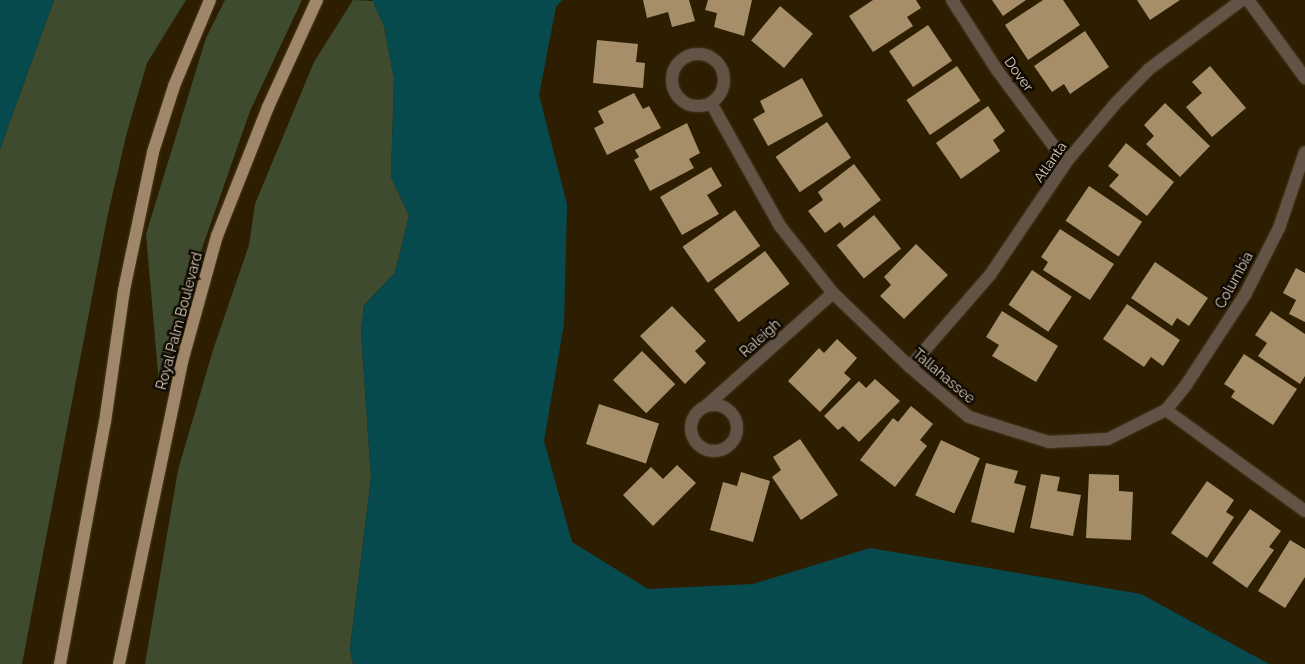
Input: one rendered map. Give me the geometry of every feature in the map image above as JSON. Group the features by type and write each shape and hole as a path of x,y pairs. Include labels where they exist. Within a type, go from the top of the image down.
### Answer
{"main road":[{"path":"60,664 105,422 124,290 151,161 174,86 210,0"},
{"name":"Royal Palm Boulevard","path":"119,664 182,362 217,236 264,115 317,0"}],"street":[{"name":"Dover","path":"952,0 997,70 1053,145 1068,160"},
{"name":"Atlanta","path":"910,367 990,275 1068,160 1149,69 1242,0"},
{"path":"1248,0 1305,78"},
{"path":"704,55 720,67 723,87 711,103 691,106 675,94 672,74 684,58 704,55"},
{"name":"Tallahassee","path":"711,103 780,226 833,293 910,367 969,417 1050,442 1108,439 1166,410"},
{"name":"Columbia","path":"1166,410 1186,385 1245,295 1279,228 1305,152"},
{"name":"Raleigh","path":"706,406 833,293"},
{"path":"1166,410 1305,511"}],"green space":[{"path":"54,0 186,0 147,63 127,132 107,218 22,664 0,664 0,149"},
{"path":"225,0 302,0 250,111 199,257 166,386 159,384 146,234 206,38"},
{"path":"353,0 373,1 384,26 394,79 391,177 409,216 395,273 364,305 361,332 371,477 350,649 353,664 145,664 178,470 213,350 249,245 255,204 314,62"}],"water":[{"path":"0,0 54,0 0,149"},
{"path":"372,0 562,0 556,7 539,95 567,204 564,324 544,441 572,542 648,589 753,584 870,548 1141,594 1269,664 353,664 350,649 371,477 361,332 364,305 395,273 409,216 391,177 394,79 384,26"}],"building":[{"path":"643,0 689,0 695,21 672,27 668,12 647,18"},
{"path":"708,0 752,0 744,36 714,27 717,13 705,10"},
{"path":"873,0 916,0 921,8 907,17 913,26 873,52 849,16"},
{"path":"992,0 1026,0 1003,16"},
{"path":"1043,0 1063,0 1080,25 1028,60 1005,25"},
{"path":"1137,0 1180,0 1150,20"},
{"path":"780,6 813,34 784,68 751,40"},
{"path":"928,25 952,61 913,87 889,51"},
{"path":"1085,31 1109,67 1070,94 1064,84 1052,92 1034,66"},
{"path":"597,40 638,44 636,62 645,63 643,88 593,83"},
{"path":"957,66 980,101 930,135 906,100"},
{"path":"1210,66 1246,108 1212,137 1186,107 1202,93 1192,82"},
{"path":"802,78 823,116 768,146 753,119 765,112 760,101"},
{"path":"634,93 643,109 649,106 661,128 607,155 594,128 604,123 598,111"},
{"path":"1165,103 1210,146 1180,177 1146,144 1154,136 1144,125"},
{"path":"988,106 1005,131 993,140 1000,151 961,179 936,143"},
{"path":"827,122 851,158 800,192 776,157"},
{"path":"687,123 700,153 689,159 694,168 650,191 634,160 639,157 635,150"},
{"path":"1126,143 1174,182 1147,216 1109,186 1119,175 1108,166"},
{"path":"854,164 881,200 844,228 840,222 825,233 808,211 823,200 818,192"},
{"path":"711,167 722,186 707,195 719,214 682,235 660,197"},
{"path":"1089,186 1142,222 1119,257 1066,221"},
{"path":"735,210 760,246 708,283 683,247"},
{"path":"874,215 901,248 864,279 837,245"},
{"path":"1060,229 1114,264 1090,300 1043,270 1048,262 1041,257"},
{"path":"916,244 948,275 904,319 880,296 891,285 884,277"},
{"path":"765,251 790,284 739,322 714,290"},
{"path":"1155,262 1208,298 1189,326 1177,318 1172,326 1131,298"},
{"path":"1296,268 1305,273 1305,322 1289,314 1296,300 1283,293"},
{"path":"1032,270 1072,297 1048,332 1009,305"},
{"path":"1127,304 1180,340 1163,366 1151,357 1144,367 1103,339"},
{"path":"672,306 706,341 695,351 706,363 685,384 640,336"},
{"path":"1002,311 1058,346 1036,382 992,356 999,345 986,337"},
{"path":"1271,311 1305,334 1305,376 1300,384 1258,356 1267,343 1255,335"},
{"path":"837,339 857,358 844,373 851,379 820,412 788,381 819,348 824,353"},
{"path":"642,351 675,384 646,413 613,380"},
{"path":"1244,354 1297,389 1273,425 1231,397 1235,391 1224,384"},
{"path":"875,379 900,401 859,442 843,426 838,430 824,416 859,381 866,388"},
{"path":"599,404 659,423 646,463 586,444"},
{"path":"911,406 933,424 920,440 927,446 895,487 860,460 893,418 898,422"},
{"path":"800,439 838,495 801,520 772,477 781,470 773,457"},
{"path":"941,440 980,458 954,513 915,495"},
{"path":"986,463 1018,471 1014,483 1026,486 1014,533 971,522"},
{"path":"677,465 696,483 653,526 623,495 651,467 663,479"},
{"path":"741,472 770,481 753,542 710,530 723,482 737,486"},
{"path":"1041,474 1060,477 1057,491 1081,495 1073,536 1030,528"},
{"path":"1089,474 1119,475 1119,491 1133,492 1131,540 1086,538"},
{"path":"1207,481 1234,500 1226,512 1234,517 1207,558 1171,533"},
{"path":"1250,509 1281,531 1269,547 1274,550 1247,588 1212,563"},
{"path":"1290,540 1305,549 1305,577 1285,608 1258,591"}]}
